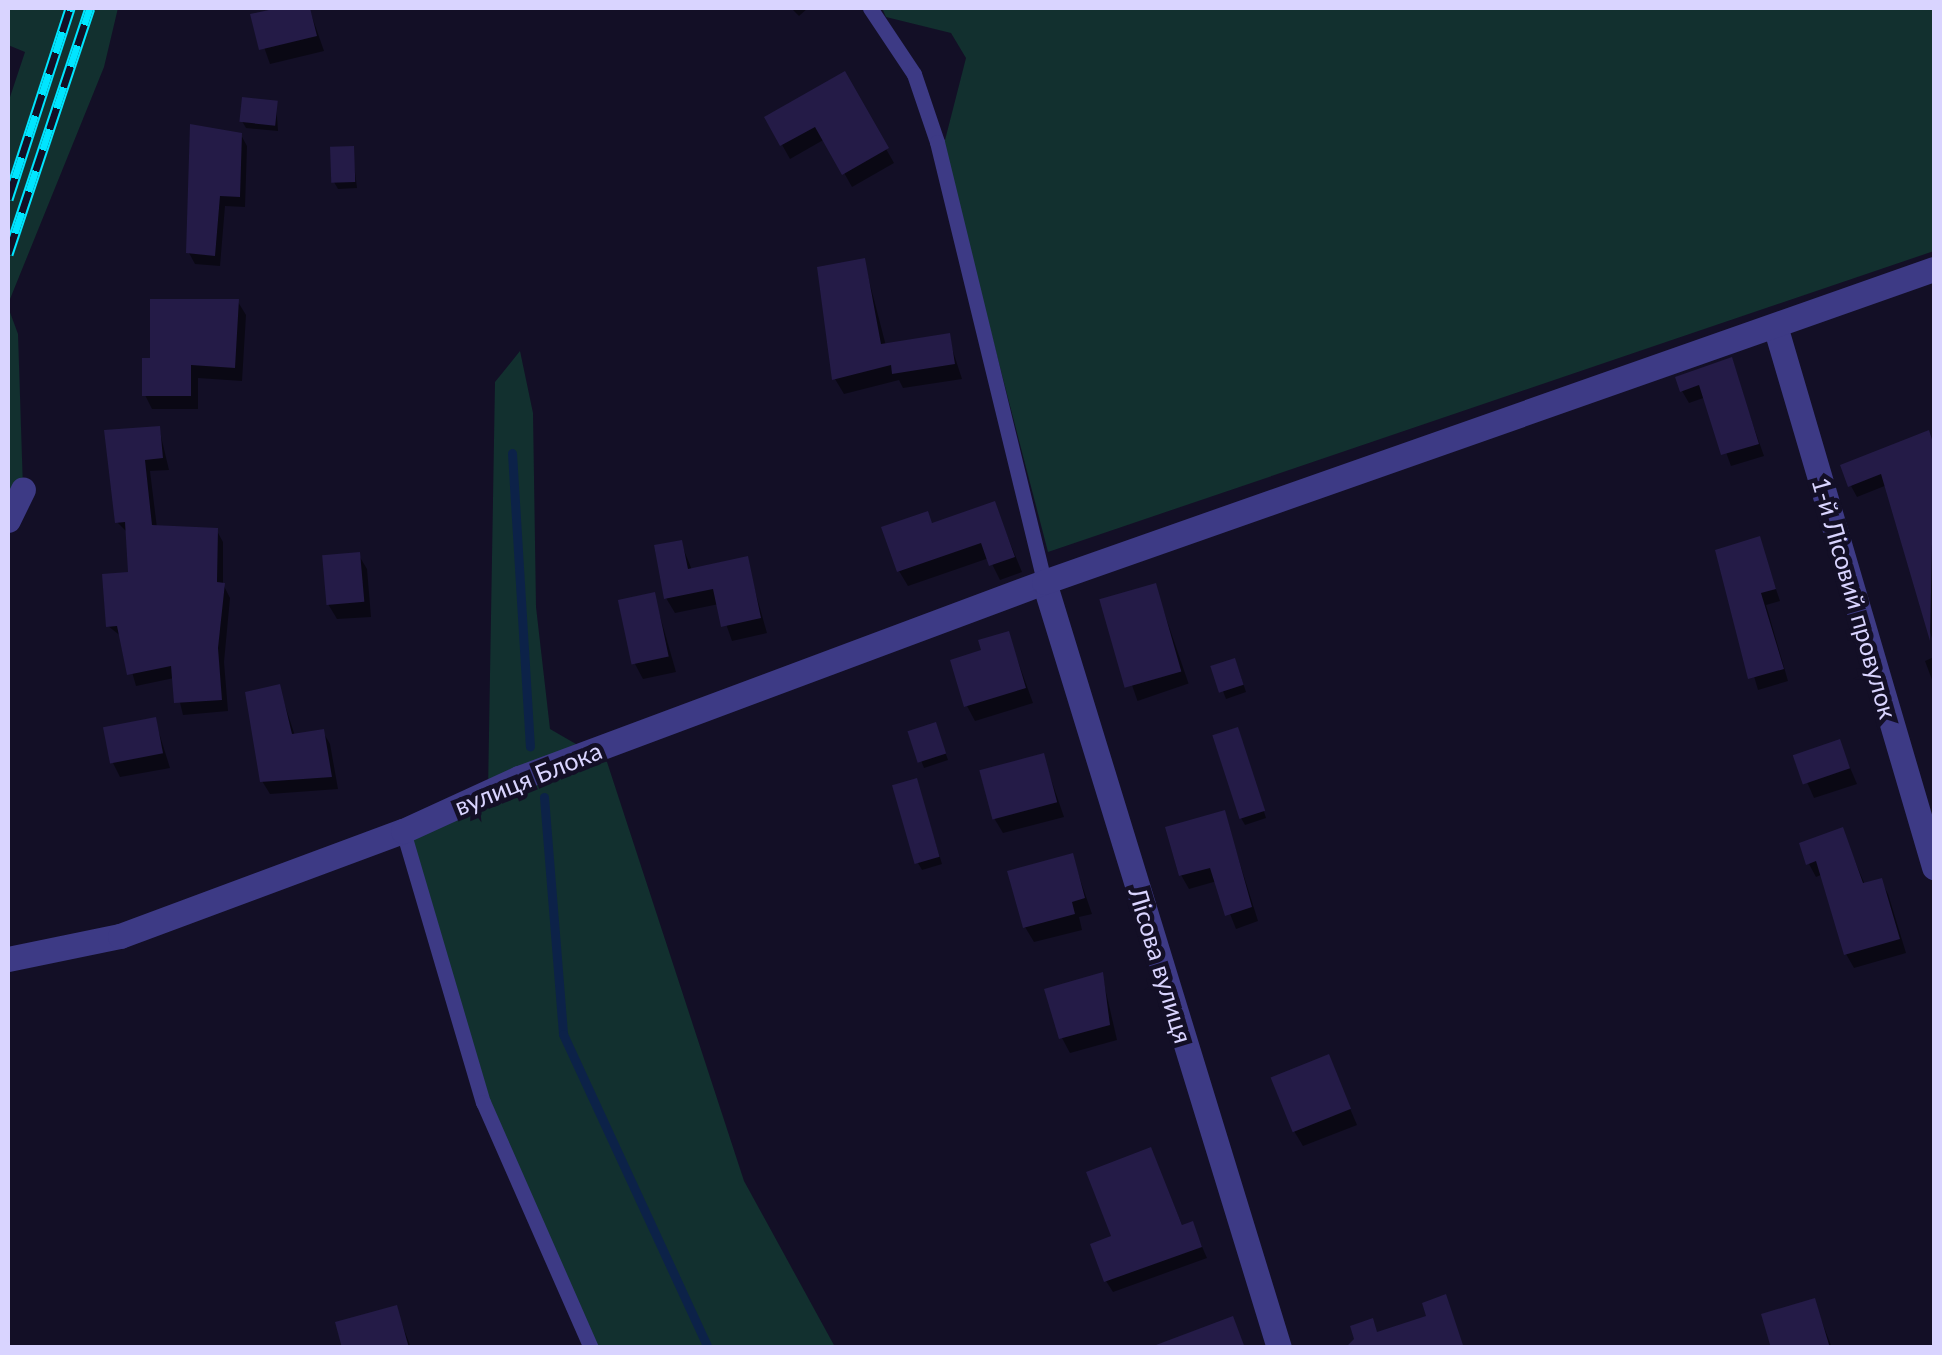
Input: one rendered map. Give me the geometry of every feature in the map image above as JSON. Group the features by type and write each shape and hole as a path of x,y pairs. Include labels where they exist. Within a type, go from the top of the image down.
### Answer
{"street":[{"name":"вулиця Блока","path":"8,958 120,936 403,832 518,778 1044,582 1776,329 1934,269"},
{"name":"1-й Лісовий провулок","path":"1776,329 1934,867"},
{"path":"8,520 23,489"},
{"name":"Лісова вулиця","path":"1044,582 1279,1348"}],"lane":[{"path":"870,8 914,74 937,142 1044,582"},
{"path":"403,832 482,1102 591,1348"}],"green space":[{"path":"8,8 118,8 104,67 8,304 8,103 25,52 8,45"},
{"path":"882,8 1934,8 1934,251 1048,552 943,148 966,58 951,33 886,17"},
{"path":"8,307 18,334 23,489 8,520"},
{"path":"520,351 533,413 536,607 550,729 607,762 744,1181 835,1347 591,1347 483,1102 403,832 488,792 495,382"}],"building":[{"path":"278,8 310,8 317,36 259,50 250,14"},
{"path":"845,71 889,148 842,175 815,127 780,146 764,117"},
{"path":"242,97 278,101 275,126 239,122"},
{"path":"190,124 242,133 240,197 220,196 215,256 186,253"},
{"path":"354,146 355,182 331,183 330,147"},
{"path":"865,258 881,344 950,333 955,364 892,374 891,365 832,380 817,267"},
{"path":"150,299 239,299 235,368 191,365 191,396 142,396 142,358 150,358"},
{"path":"1732,357 1759,444 1721,455 1699,385 1680,392 1675,377"},
{"path":"160,426 163,458 145,460 152,525 218,528 217,582 225,583 218,648 222,700 174,703 171,666 127,675 117,626 106,627 102,574 128,572 125,522 115,523 104,430"},
{"path":"1929,430 1934,446 1930,641 1881,474 1848,487 1840,465"},
{"path":"995,501 1015,557 989,566 981,543 897,572 881,527 928,511 932,523"},
{"path":"1760,536 1776,589 1761,593 1784,669 1748,679 1715,550"},
{"path":"682,540 688,569 748,556 761,618 721,627 713,589 664,599 654,545"},
{"path":"360,552 364,602 327,605 322,555"},
{"path":"1156,583 1181,671 1125,688 1099,599"},
{"path":"655,592 669,657 632,664 618,600"},
{"path":"1009,631 1026,688 964,707 950,660 981,650 978,640"},
{"path":"1235,658 1244,685 1219,693 1210,666"},
{"path":"280,684 292,734 324,729 332,777 260,782 245,692"},
{"path":"156,717 163,753 110,764 103,727"},
{"path":"936,722 946,753 918,763 907,731"},
{"path":"1238,727 1265,811 1240,819 1212,735"},
{"path":"1840,739 1850,768 1803,785 1793,755"},
{"path":"1044,753 1057,802 992,820 979,770"},
{"path":"917,778 940,857 915,864 892,785"},
{"path":"1225,810 1252,907 1225,916 1210,868 1179,876 1165,827"},
{"path":"1843,827 1863,883 1882,878 1900,939 1844,955 1816,861 1806,865 1799,843"},
{"path":"1073,853 1085,898 1072,902 1075,914 1023,928 1007,871"},
{"path":"1103,972 1110,1025 1059,1039 1044,989"},
{"path":"1329,1054 1351,1109 1293,1132 1271,1078"},
{"path":"1151,1147 1182,1225 1193,1221 1202,1247 1104,1282 1090,1244 1111,1236 1086,1172"},
{"path":"1446,1294 1464,1348 1345,1348 1354,1339 1350,1326 1373,1318 1377,1332 1426,1316 1422,1303"},
{"path":"1815,1298 1830,1348 1771,1348 1761,1314"},
{"path":"397,1305 409,1348 342,1348 335,1322"},
{"path":"1233,1316 1245,1348 1157,1348 1156,1345"}],"waterway":[{"path":"512,453 530,746"},
{"path":"544,797 563,1034 708,1348"}],"railway":[{"path":"8,199 70,8"},
{"path":"8,254 90,8"}]}
